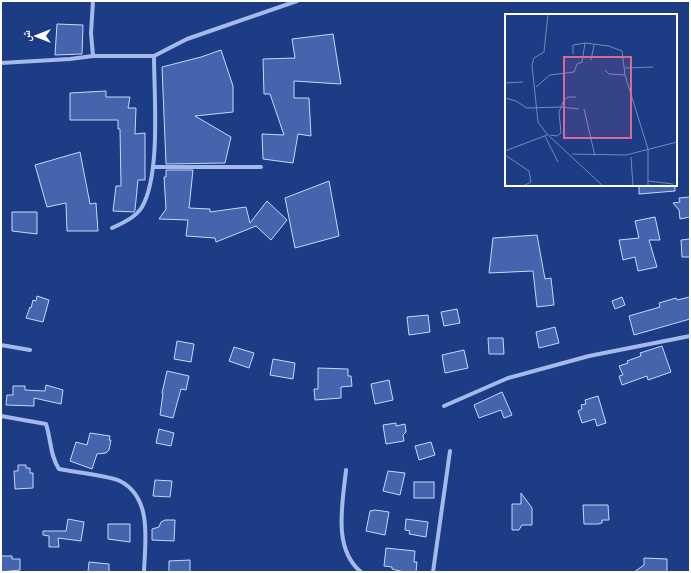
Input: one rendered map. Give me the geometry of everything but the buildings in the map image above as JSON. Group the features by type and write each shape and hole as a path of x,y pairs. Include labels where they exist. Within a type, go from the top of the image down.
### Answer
{"street":[{"path":"93,1 91,33 93,56"},
{"path":"1,63 70,59 93,56 154,56 187,39 297,1"},
{"path":"112,228 125,222 141,208 148,193 153,167 154,56"},
{"path":"153,167 261,167"},
{"path":"444,406 508,378 589,356 690,336"},
{"path":"1,346 30,350"},
{"path":"1,416 46,424 51,438 54,461 59,469 120,481 134,493 143,508 145,530 144,572"},
{"path":"433,572 450,451"},
{"path":"346,470 342,515 343,541 349,556 361,572"}]}
